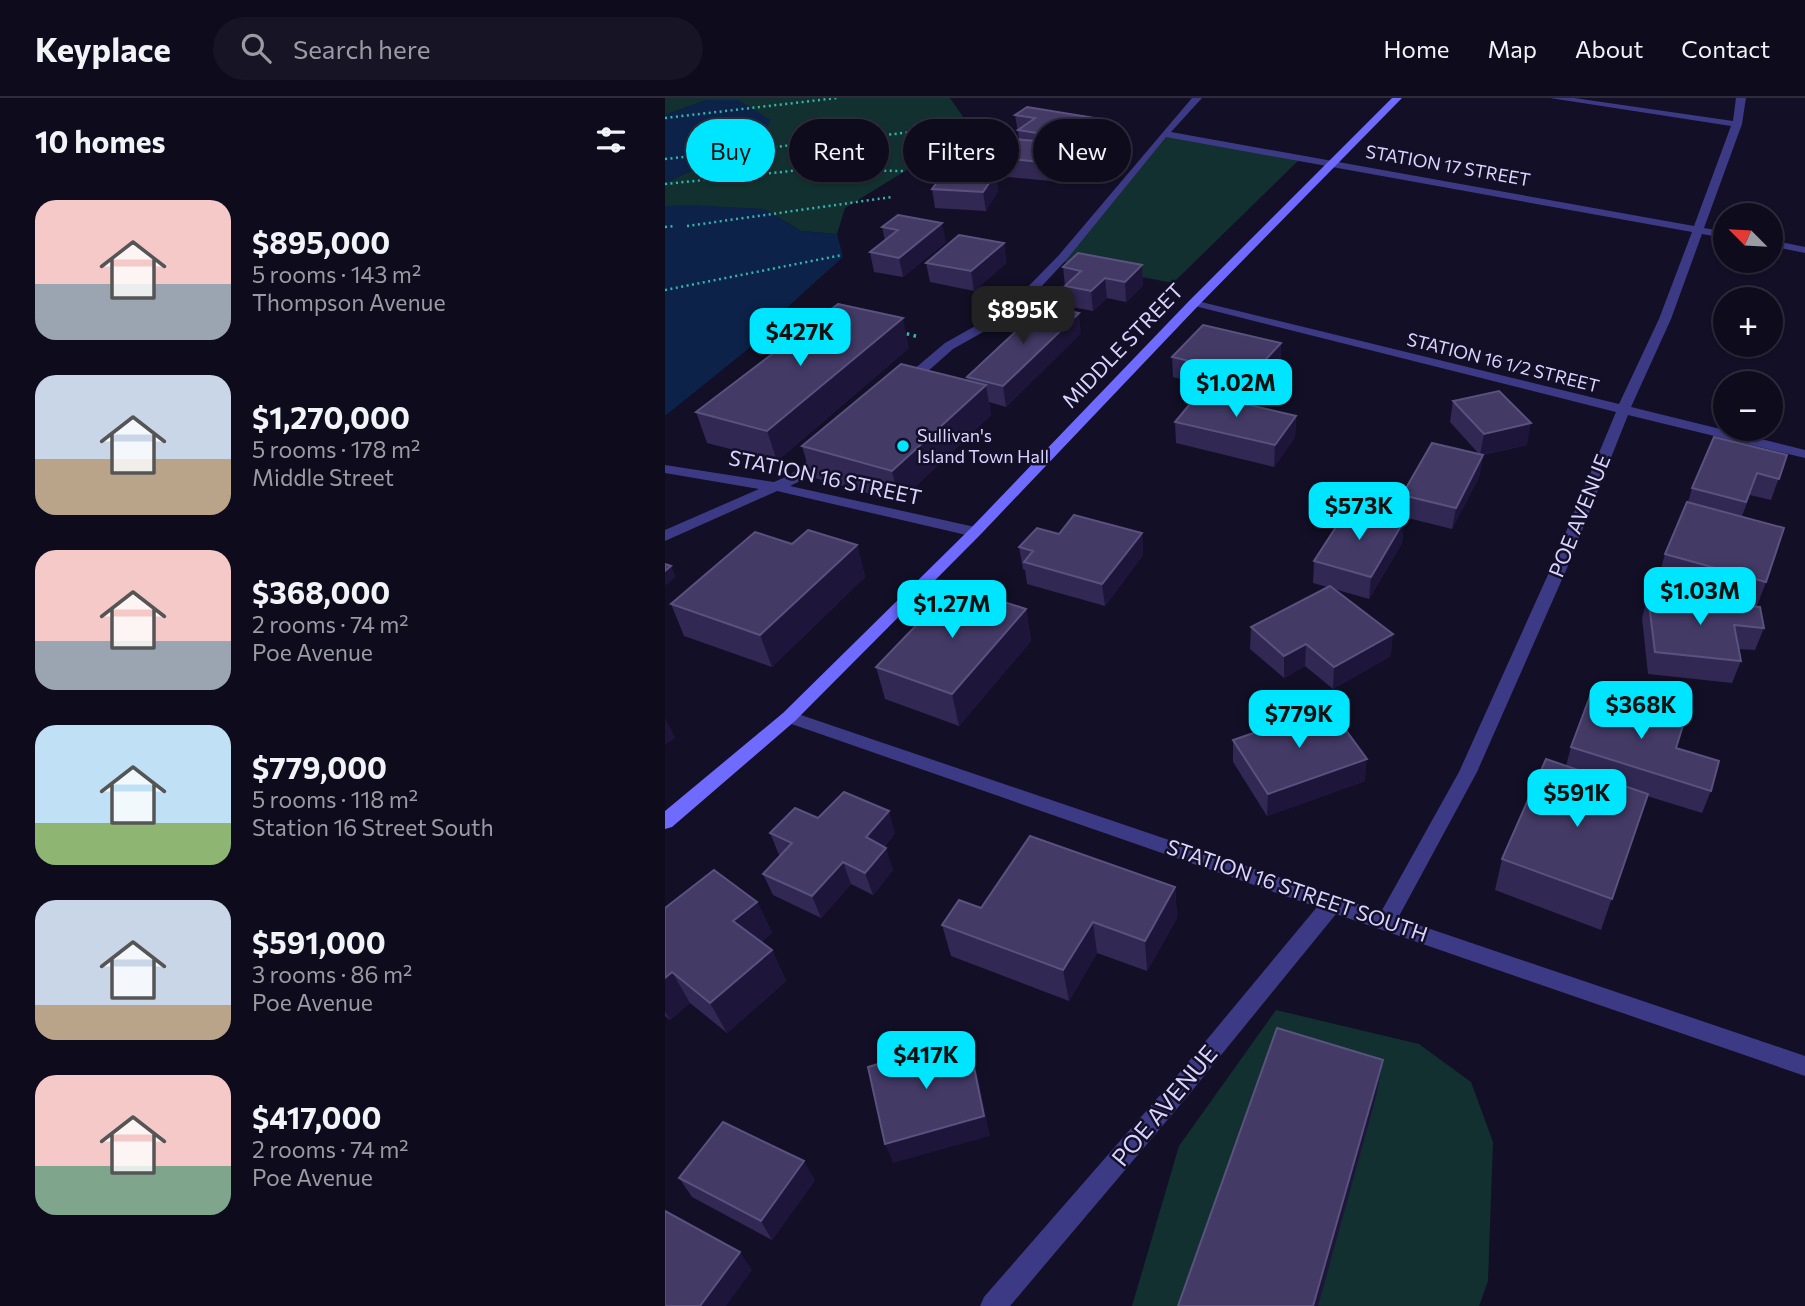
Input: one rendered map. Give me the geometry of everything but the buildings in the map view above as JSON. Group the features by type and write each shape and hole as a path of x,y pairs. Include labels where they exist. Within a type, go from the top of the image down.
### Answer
{"street":[{"path":"897,390 949,346 1004,314 1023,299 1063,257 1197,98"},
{"name":"MIDDLE STREET","path":"665,822 789,717 975,532 1193,304 1397,98"},
{"path":"1555,98 1737,124"},
{"name":"POE AVENUE","path":"1386,921 1468,772 1559,568 1623,411 1665,319 1737,124 1741,98"},
{"name":"STATION 17 STREET","path":"1164,134 1333,162 1713,233"},
{"path":"1783,245 1805,250"},
{"name":"STATION 16 1/2 STREET","path":"1193,304 1805,454"},
{"path":"665,536 795,478 836,443"},
{"name":"STATION 16 STREET","path":"665,469 777,487 975,532"},
{"name":"STATION 16 STREET SOUTH","path":"789,717 1805,1066"},
{"name":"POE AVENUE","path":"993,1306 1183,1085 1333,903"}],"path":[{"path":"665,118 837,98"},
{"path":"665,159 903,133"},
{"path":"665,184 801,170 903,171"},
{"path":"687,226 892,197"},
{"path":"665,228 674,226"},
{"path":"665,290 842,255"},
{"path":"888,330 949,346"}],"green space":[{"path":"665,98 950,98 964,119 903,119 903,172 889,181 889,119 789,119 789,182 887,182 845,208 837,234 801,231 764,209 665,206 665,183 686,173 686,182 775,182 775,119 736,119 707,100 665,115"},
{"path":"1164,134 1302,157 1173,283 1059,261 1124,182 1131,182 1131,174"},
{"path":"1276,1010 1419,1044 1471,1082 1493,1142 1488,1281 1479,1306 1132,1306 1179,1146"}],"water":[{"path":"707,100 738,100 769,119 686,119 686,173 665,183 665,115"},
{"path":"665,206 764,209 801,231 837,234 843,257 793,302 753,345 665,416"}],"place":[{"name":"Sullivan's Island Town Hall","path":"903,446"}]}
